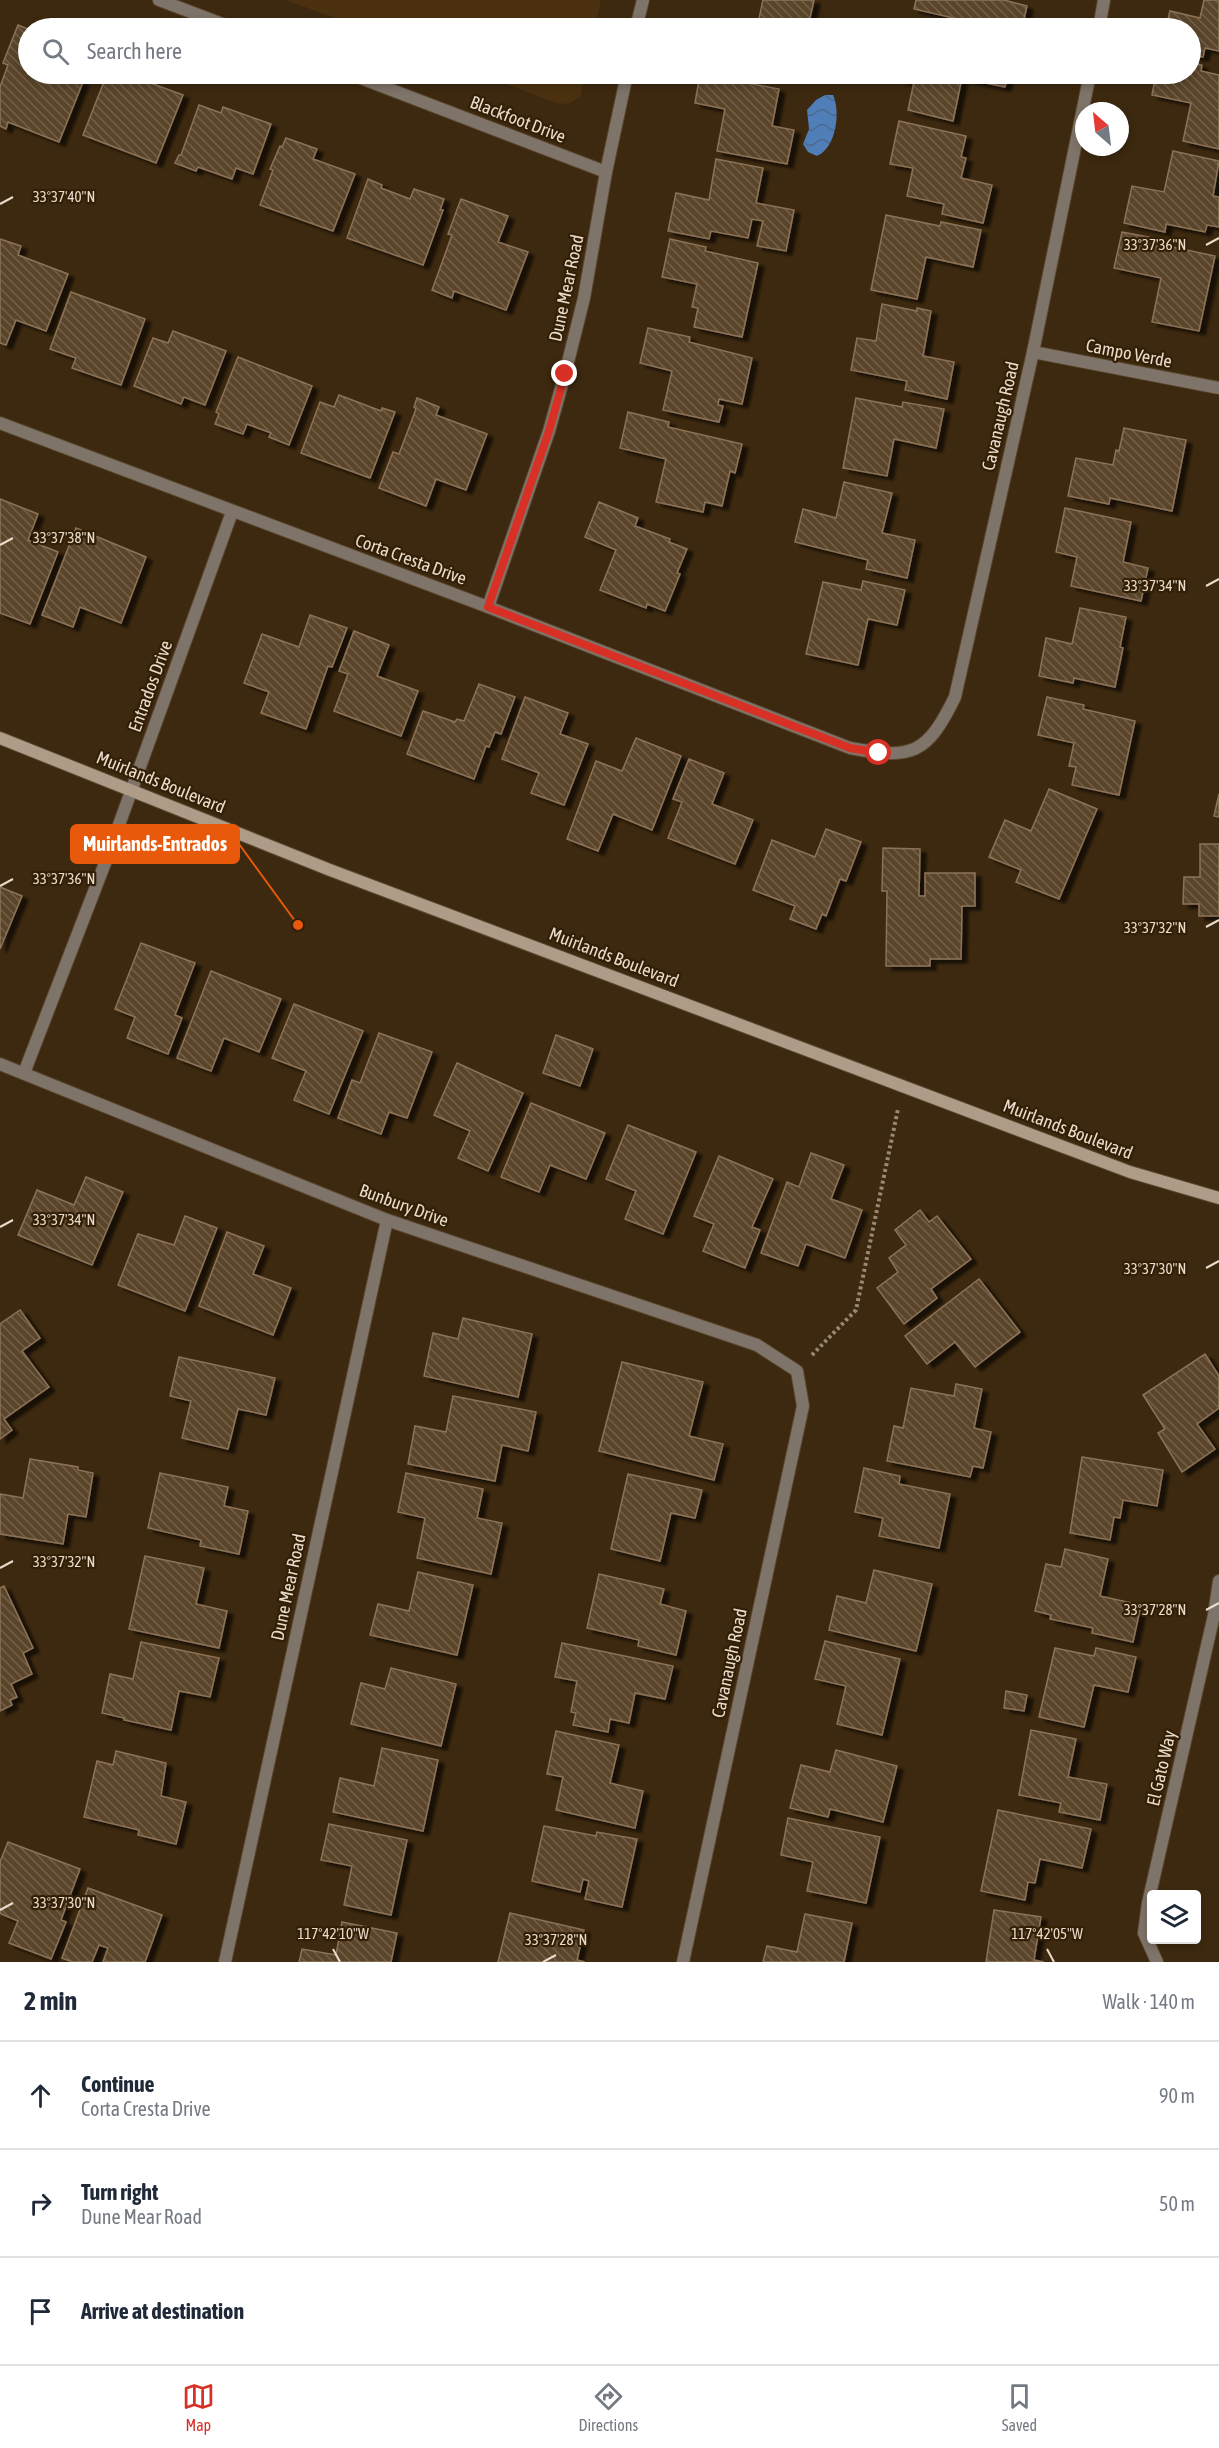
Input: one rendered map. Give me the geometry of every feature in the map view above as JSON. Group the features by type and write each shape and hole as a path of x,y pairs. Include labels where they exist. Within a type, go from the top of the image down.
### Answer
{"main road":[{"name":"Muirlands Boulevard","path":"0,738 330,870 1130,1172 1219,1198"}],"street":[{"path":"159,0 207,18"},
{"path":"638,18 643,0"},
{"path":"1101,18 1104,0"},
{"name":"Blackfoot Drive","path":"376,84 606,171"},
{"name":"Dune Mear Road","path":"488,607 549,431 565,374 584,298 606,171 625,84"},
{"name":"Cavanaugh Road","path":"912,750 927,741 939,729 956,697 1033,352 1087,84"},
{"name":"Campo Verde","path":"1033,352 1219,388"},
{"name":"Corta Cresta Drive","path":"0,423 488,607 850,748 896,754 912,750"},
{"name":"Entrados Drive","path":"24,1073 107,858 232,512"},
{"name":"Bunbury Drive","path":"0,1064 387,1220 757,1345 797,1371"},
{"name":"Dune Mear Road","path":"225,1962 387,1220"},
{"name":"Cavanaugh Road","path":"683,1962 803,1406 797,1371"},
{"name":"El Gato Way","path":"1157,1962 1144,1933 1148,1903 1214,1615 1219,1581"}],"path":[{"path":"797,1371 856,1310 903,1085"}],"shaded area":[{"path":"286,0 601,0 597,18 334,18"},
{"path":"506,84 583,84 580,97 568,104 556,103"}],"water":[{"path":"825,95 833,95 837,111 835,129 829,145 817,156 808,152 803,144 809,129 807,110 816,100"}],"building":[{"path":"763,0 814,0 810,18 759,18"},
{"path":"916,0 1004,0 1027,6 1024,18 954,18 914,9"},
{"path":"1204,0 1219,0 1219,51 1205,48 1203,57 1201,57 1200,18"},
{"path":"1170,11 1200,18 1168,18"},
{"path":"18,25 18,84 82,84 59,142 8,122 6,129 0,126 0,87 8,65 3,63"},
{"path":"1201,71 1219,75 1219,149 1183,141 1191,103 1152,95 1154,84 1201,84"},
{"path":"103,84 153,84 183,95 156,163 83,135"},
{"path":"698,84 753,84 779,89 772,126 794,130 787,164 717,151 725,109 695,103"},
{"path":"914,84 961,84 953,121 908,110"},
{"path":"991,84 1006,84 1005,87"},
{"path":"199,105 221,113 223,107 271,124 253,174 236,168 232,179 198,167 196,171 175,163 181,155"},
{"path":"899,121 966,136 961,157 966,158 961,178 992,185 983,223 942,214 944,204 907,196 913,168 890,164"},
{"path":"286,138 317,149 313,159 355,174 333,231 260,205 273,170 270,169"},
{"path":"1173,151 1219,161 1213,196 1219,197 1219,227 1207,225 1205,232 1166,224 1165,232 1124,223 1132,186 1164,192"},
{"path":"716,159 763,168 756,203 794,210 786,251 757,246 763,221 752,219 748,238 711,231 709,239 668,231 676,193 709,200"},
{"path":"368,179 382,185 381,188 410,199 414,189 444,199 440,210 443,210 423,265 347,238"},
{"path":"461,199 508,216 498,242 528,252 506,310 454,291 452,298 432,290 452,235 448,234"},
{"path":"886,215 940,226 941,222 981,230 973,267 926,257 917,299 871,290"},
{"path":"1122,232 1164,240 1163,245 1215,256 1199,331 1152,322 1161,278 1114,268"},
{"path":"0,239 21,246 18,255 68,274 46,331 16,320 6,345 0,343"},
{"path":"670,239 706,247 705,251 758,263 742,337 694,327 698,308 692,307 697,284 662,277"},
{"path":"71,292 145,319 121,385 72,368 76,358 50,349"},
{"path":"882,304 917,311 917,308 931,311 923,356 954,362 947,399 905,390 907,381 851,370 857,338 876,341"},
{"path":"648,328 690,337 689,342 752,358 742,404 719,399 718,405 723,406 719,422 663,410 672,371 640,363"},
{"path":"173,331 226,351 205,405 184,397 181,404 134,386 153,338 168,343"},
{"path":"238,357 312,386 289,445 269,437 271,433 247,424 243,434 215,424 219,414 216,412"},
{"path":"339,395 381,411 382,408 395,412 370,478 301,453 320,402 334,407"},
{"path":"417,398 439,407 436,415 487,434 466,490 436,479 426,506 379,488 393,452 399,454 416,409 414,407"},
{"path":"856,398 902,407 903,402 944,409 936,448 894,439 887,476 843,468"},
{"path":"628,412 669,422 668,427 742,444 735,473 730,471 722,506 705,502 703,512 656,502 666,459 620,448"},
{"path":"1124,428 1186,440 1172,511 1110,498 1109,504 1068,496 1076,458 1113,465"},
{"path":"844,482 892,493 882,533 915,540 907,578 866,569 868,560 795,542 803,509 836,518"},
{"path":"0,499 38,514 28,540 58,552 30,624 0,613"},
{"path":"599,502 638,518 635,526 670,539 669,542 687,549 665,611 647,604 646,608 600,590 616,550 585,537"},
{"path":"1065,508 1131,522 1123,562 1148,568 1141,601 1071,586 1077,557 1056,552"},
{"path":"76,528 146,557 121,623 80,607 73,627 42,615"},
{"path":"863,581 905,590 897,625 868,619 858,665 806,654 823,582 861,590"},
{"path":"1080,608 1126,617 1120,647 1123,648 1115,687 1074,678 1073,683 1039,676 1046,638 1072,644"},
{"path":"310,615 347,628 332,667 328,666 306,729 261,713 269,692 244,683 262,634 299,647"},
{"path":"354,631 389,645 377,676 418,691 401,736 334,711 348,674 339,671"},
{"path":"479,684 515,697 501,734 495,732 489,747 486,746 474,779 407,754 423,711 455,722 457,719 464,721"},
{"path":"525,697 568,713 560,734 588,744 564,805 531,793 539,773 502,759"},
{"path":"1047,697 1084,705 1083,709 1135,721 1119,795 1072,785 1076,767 1069,766 1074,743 1038,735"},
{"path":"636,738 681,756 652,830 613,814 598,851 567,839 596,761 622,771"},
{"path":"689,759 724,773 712,804 753,820 735,864 668,838 682,802 673,799"},
{"path":"1049,789 1097,809 1059,899 1016,882 1021,870 989,857 1005,820 1031,831"},
{"path":"1219,794 1219,817 1214,816"},
{"path":"826,829 861,842 846,881 840,879 826,916 822,914 816,929 790,919 795,906 753,890 772,840 815,857"},
{"path":"1200,844 1219,844 1219,916 1199,916 1199,904 1183,904 1184,877 1200,877"},
{"path":"883,848 920,849 919,896 925,896 925,873 975,873 975,906 962,906 961,959 930,959 930,966 886,966 887,891 882,891"},
{"path":"0,887 22,896 0,949"},
{"path":"141,943 195,963 175,1015 182,1018 168,1054 127,1038 135,1017 115,1009"},
{"path":"211,971 281,999 259,1052 224,1038 211,1071 177,1058"},
{"path":"294,1004 363,1031 329,1114 294,1100 306,1071 272,1058"},
{"path":"379,1033 432,1052 407,1118 389,1112 381,1134 338,1118 352,1080 360,1083"},
{"path":"556,1035 593,1049 580,1086 543,1073"},
{"path":"457,1063 523,1093 488,1171 458,1158 470,1131 434,1115"},
{"path":"531,1103 605,1133 586,1179 550,1165 539,1192 501,1177"},
{"path":"628,1125 696,1152 663,1234 625,1219 636,1191 606,1179"},
{"path":"811,1153 844,1165 831,1199 862,1210 845,1258 806,1244 798,1266 761,1253 787,1182 799,1187"},
{"path":"719,1156 773,1179 752,1227 760,1230 745,1268 703,1251 714,1224 694,1216"},
{"path":"86,1177 123,1192 92,1265 18,1235 37,1190 74,1205"},
{"path":"920,1210 929,1222 937,1216 971,1259 931,1289 937,1298 904,1324 877,1288 898,1272 889,1258 906,1245 895,1230"},
{"path":"185,1216 217,1228 185,1311 118,1285 138,1234 174,1245"},
{"path":"227,1232 264,1246 253,1274 291,1288 273,1335 199,1306"},
{"path":"979,1279 1020,1332 975,1367 955,1342 927,1364 905,1336"},
{"path":"20,1310 40,1338 22,1351 49,1387 4,1419 12,1430 0,1439 0,1324"},
{"path":"463,1318 532,1334 518,1397 424,1376 433,1333 458,1339"},
{"path":"1205,1354 1219,1376 1219,1408 1197,1424 1215,1449 1182,1472 1158,1433 1165,1429 1143,1395"},
{"path":"179,1357 275,1378 266,1415 238,1409 228,1449 182,1438 191,1401 170,1396"},
{"path":"622,1362 703,1382 689,1436 723,1444 714,1480 599,1451"},
{"path":"956,1384 982,1389 974,1428 991,1432 983,1468 973,1466 970,1477 887,1461 894,1426 903,1428 911,1388 954,1396"},
{"path":"453,1396 536,1412 528,1451 502,1445 495,1481 408,1464 415,1426 446,1432"},
{"path":"1082,1457 1163,1470 1157,1506 1123,1500 1120,1518 1114,1517 1110,1540 1070,1533"},
{"path":"30,1459 78,1467 78,1470 93,1473 86,1517 68,1514 63,1544 0,1534 0,1494 23,1498"},
{"path":"864,1468 900,1476 899,1484 950,1494 939,1548 879,1536 883,1518 855,1512"},
{"path":"160,1473 228,1487 224,1506 248,1511 239,1554 200,1546 201,1540 148,1528"},
{"path":"406,1473 483,1489 477,1518 502,1523 491,1574 417,1558 425,1518 398,1512"},
{"path":"628,1474 702,1490 695,1518 671,1513 660,1561 611,1549"},
{"path":"1065,1549 1108,1559 1100,1596 1141,1605 1133,1642 1092,1633 1093,1628 1050,1619 1051,1615 1035,1611 1046,1564 1061,1567"},
{"path":"145,1556 204,1568 196,1604 227,1611 219,1648 129,1629"},
{"path":"874,1570 932,1584 916,1651 829,1630 837,1596 866,1603"},
{"path":"418,1572 473,1585 457,1655 370,1635 378,1604 409,1611"},
{"path":"599,1574 664,1589 660,1604 686,1611 676,1655 638,1646 639,1640 587,1628"},
{"path":"4,1586 33,1648 23,1653 32,1674 11,1684 17,1697 10,1700 12,1705 0,1711 0,1588"},
{"path":"825,1641 900,1659 882,1735 837,1724 846,1686 815,1679"},
{"path":"141,1642 219,1658 210,1697 179,1691 171,1730 102,1713 110,1674 133,1679"},
{"path":"562,1643 673,1666 665,1699 635,1693 629,1723 610,1719 608,1732 573,1725 576,1713 571,1712 577,1681 555,1677"},
{"path":"1055,1648 1094,1656 1096,1648 1136,1657 1128,1692 1094,1685 1084,1727 1039,1717"},
{"path":"391,1668 456,1684 441,1746 351,1724 361,1683 385,1689"},
{"path":"1006,1691 1027,1695 1024,1711 1004,1708"},
{"path":"1031,1730 1076,1739 1068,1777 1107,1784 1100,1820 1059,1812 1061,1803 1019,1795"},
{"path":"556,1731 619,1745 610,1783 643,1791 635,1828 556,1810 563,1777 547,1774"},
{"path":"382,1748 438,1760 423,1831 333,1812 340,1778 374,1786"},
{"path":"836,1750 897,1766 883,1822 830,1809 828,1817 790,1808 801,1765 830,1772"},
{"path":"116,1751 166,1763 161,1796 186,1802 176,1844 138,1835 139,1830 84,1817 97,1761 113,1765"},
{"path":"998,1810 1091,1829 1082,1868 1040,1859 1035,1883 1028,1882 1025,1900 981,1891"},
{"path":"788,1818 880,1837 866,1903 807,1891 813,1862 781,1855"},
{"path":"329,1824 407,1840 391,1915 344,1905 352,1866 321,1860"},
{"path":"544,1826 596,1836 597,1832 637,1839 622,1907 585,1899 589,1881 583,1879 580,1892 532,1881"},
{"path":"8,1842 80,1869 61,1920 66,1922 51,1959 9,1943 18,1921 1,1914 0,1911 0,1862"},
{"path":"88,1888 162,1915 145,1962 103,1962 108,1948 99,1945 92,1962 72,1962 62,1958"},
{"path":"994,1910 1041,1917 1034,1960 1044,1962 986,1962"},
{"path":"510,1913 584,1930 577,1960 585,1962 498,1962"},
{"path":"805,1914 852,1923 844,1962 763,1962 767,1946 797,1952"},
{"path":"342,1922 397,1933 391,1962 299,1962 302,1949 336,1955"}],"place":[{"name":"Muirlands-Entrados","path":"298,925"}],"route":[{"path":"565,374 549,431 488,607 850,748 879,753"}]}
